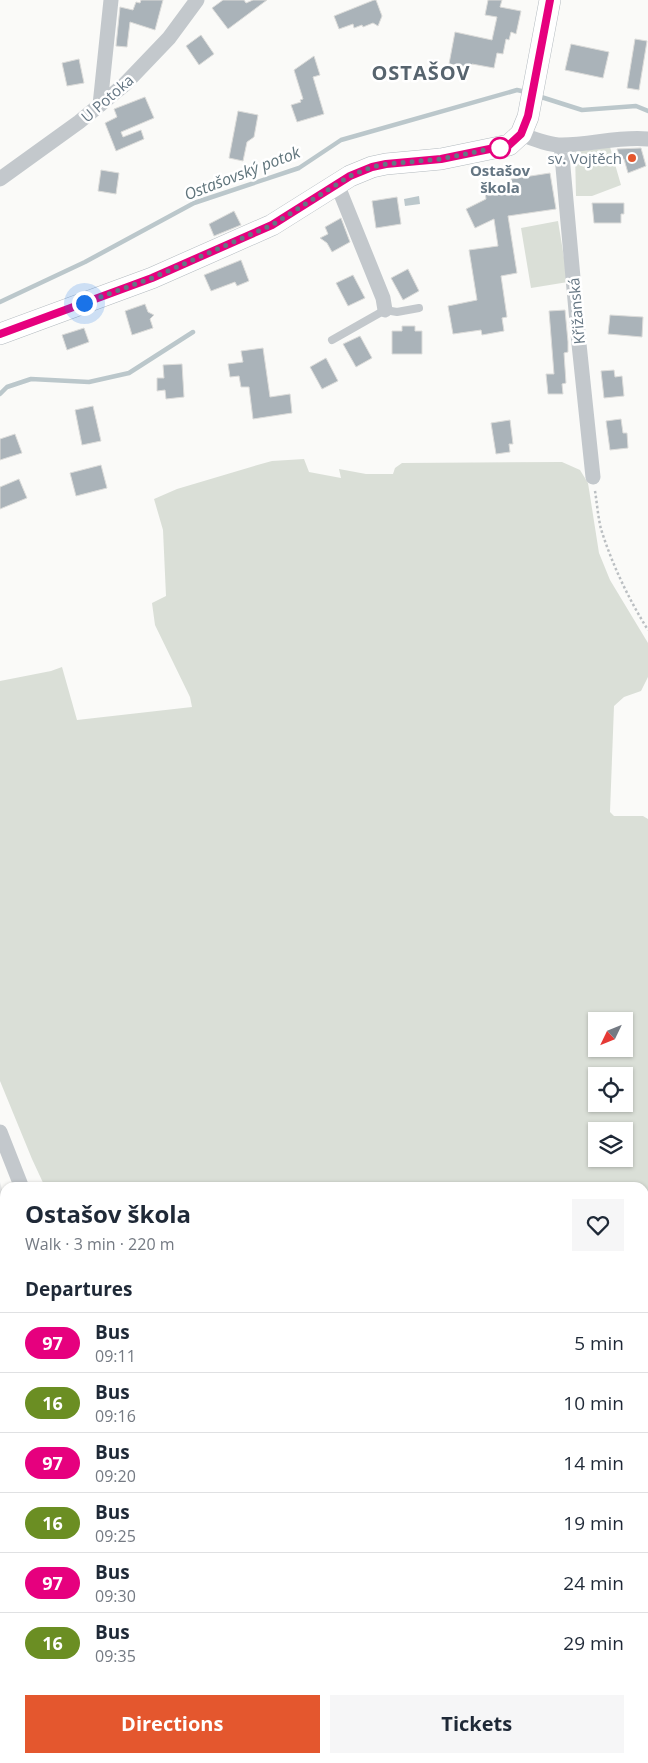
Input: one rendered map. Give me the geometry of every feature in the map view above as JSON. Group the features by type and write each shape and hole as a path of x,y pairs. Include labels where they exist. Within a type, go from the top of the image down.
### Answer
{"street":[{"path":"100,105 111,0"},
{"name":"U Potoka","path":"0,178 79,122 124,85 169,38 197,0"},
{"path":"510,147 528,116 550,0"},
{"path":"0,334 152,278 263,228 350,176 372,167 547,143 561,145 635,138 648,139"},
{"name":"Křižanská","path":"561,145 593,477"},
{"path":"337,184 383,298 385,310"},
{"path":"0,1132 20,1182"}],"lane":[{"path":"332,340 385,310 397,312 419,308"}],"path":[{"path":"593,477 601,527 613,563 637,613 648,630"}],"shaded area":[{"path":"610,147 621,185 592,196 576,196 575,152"},
{"path":"419,196 420,204 405,206 404,199"},
{"path":"558,221 568,282 531,288 521,228"},
{"path":"304,459 309,472 341,478 339,469 366,474 393,474 395,468 402,463 562,462 580,470 588,483 599,553 610,580 648,643 648,677 641,691 624,697 614,706 610,812 614,816 643,816 648,819 648,1182 43,1182 0,1081 0,681 62,667 77,720 192,707 190,697 155,625 152,603 166,596 163,530 154,499 177,489 272,461"}],"building":[{"path":"141,0 163,0 155,30 130,22 127,47 116,46 120,7 133,10 136,2 140,3"},
{"path":"223,0 244,0 246,3 253,0 267,0 228,29 212,8"},
{"path":"376,0 382,16 378,26 373,23 354,28 353,24 339,29 334,16"},
{"path":"488,0 502,0 500,7 521,11 516,34 511,32 509,40 506,39 503,54 497,53 494,68 472,64 471,67 449,64 455,32 492,40 497,17 485,15"},
{"path":"201,35 214,54 199,65 186,46"},
{"path":"635,39 647,41 639,90 627,88"},
{"path":"571,44 609,52 603,78 565,70"},
{"path":"314,56 320,75 313,77 324,114 297,122 291,105 301,102 300,100 303,99 294,70"},
{"path":"79,59 84,83 67,86 62,63"},
{"path":"145,97 154,118 121,132 123,137 141,130 144,139 116,151 105,123 117,117 114,109"},
{"path":"238,111 258,115 254,137 247,142 243,161 229,158"},
{"name":"sv. Vojtěch","path":"641,148 646,166 628,173 624,159 621,160 617,149"},
{"path":"101,170 119,173 116,194 98,191"},
{"path":"550,173 556,209 508,216 517,273 501,276 507,317 502,318 504,331 482,335 481,330 453,334 448,306 477,300 469,250 498,246 494,219 475,228 466,209 486,199 485,191 513,187 511,179"},
{"path":"397,197 401,224 376,228 372,201"},
{"path":"592,203 624,203 624,214 621,214 621,223 594,223"},
{"path":"234,211 241,225 214,236 209,224"},
{"path":"341,218 350,242 332,252 327,243 320,238 328,234 325,227"},
{"path":"241,260 249,281 237,286 235,282 211,291 204,275"},
{"path":"408,269 419,291 403,300 391,278"},
{"path":"353,275 365,298 348,306 336,283"},
{"path":"145,304 148,312 154,315 150,319 153,328 132,335 125,311"},
{"path":"565,310 568,342 568,352 564,353 566,383 562,384 563,394 548,394 546,374 554,374 549,311"},
{"path":"610,315 643,317 642,337 608,334"},
{"path":"402,326 415,326 415,331 422,331 422,354 392,354 392,331 402,331"},
{"path":"84,328 89,342 67,350 62,335"},
{"path":"360,336 372,358 356,367 343,344"},
{"path":"263,348 270,397 290,394 292,413 253,419 249,387 241,387 239,376 230,377 228,364 243,362 241,351"},
{"path":"326,358 338,381 322,389 310,367"},
{"path":"182,364 184,397 166,399 165,390 157,391 157,378 164,378 163,365"},
{"path":"614,370 615,377 622,376 624,396 604,398 601,371"},
{"path":"93,406 101,441 82,445 75,410"},
{"path":"621,419 623,433 627,433 628,448 610,450 606,421"},
{"path":"510,420 513,444 509,444 510,452 496,454 491,423"},
{"path":"15,434 22,453 0,460 0,439"},
{"path":"101,465 107,488 76,496 70,473"},
{"path":"19,479 27,498 0,509 0,487"}],"waterway":[{"name":"Ostašovský potok","path":"0,302 85,262 194,203 299,168 341,140 517,90 526,92"},
{"name":"Ostašovský potok","path":"538,96 582,110 636,106 648,111"},
{"path":"0,394 7,387 31,379 89,382 129,373 193,332"}],"bus line":[{"name":"97","path":"0,334 152,278 272,225 350,176 372,167 441,159 509,145 521,134 528,116 550,0"}],"place":[{"name":"Ostašov škola","path":"500,148"},
{"name":"sv. Vojtěch","path":"632,158"}],"district":[{"name":"OSTAŠOV","path":"421,72"}],"route":[{"path":"84,303 152,278 272,225 350,176 372,167 441,159 509,145 500,148"}]}
